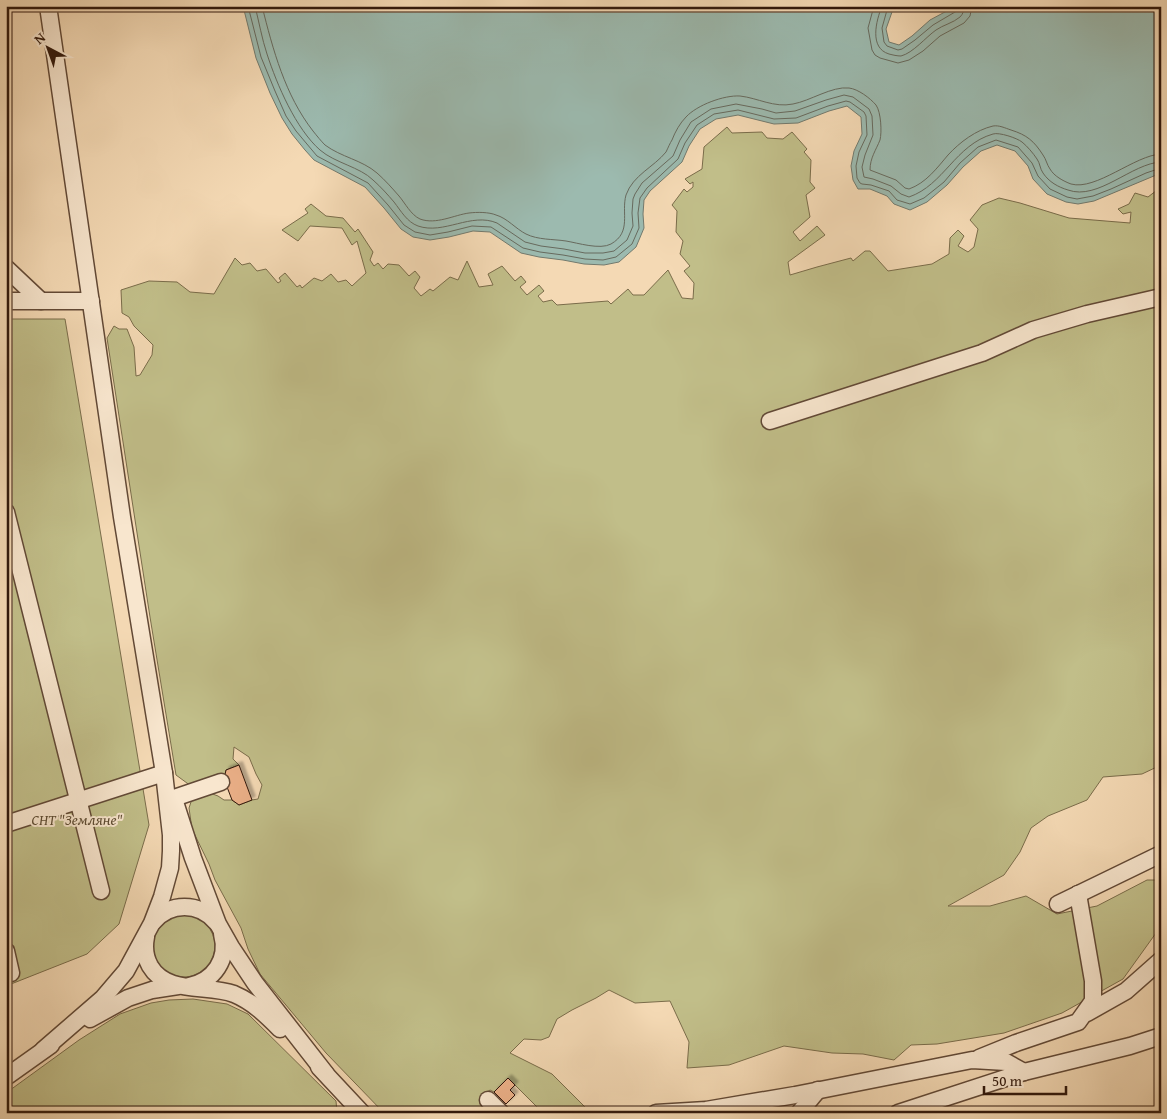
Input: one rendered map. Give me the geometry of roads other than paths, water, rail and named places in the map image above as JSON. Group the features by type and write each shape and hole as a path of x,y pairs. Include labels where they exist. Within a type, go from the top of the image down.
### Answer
{"street":[{"path":"48,6 122,518 164,773 171,835 170,868 167,884 145,938 145,954 152,969 163,980 181,986 222,991 253,1004 326,1074 360,1112"},
{"path":"6,268 40,301"},
{"path":"770,421 982,354 1033,330 1087,314 1161,297"},
{"path":"6,301 90,301"},
{"path":"6,512 101,891"},
{"path":"6,1076 92,1018 128,998 152,990 191,986 203,981 218,968 223,956 224,942 164,773"},
{"path":"6,824 164,773"},
{"path":"174,798 221,782"},
{"path":"1058,904 1161,854"},
{"path":"656,1113 706,1110 972,1060 1078,1022 1094,1001 1093,981 1078,894"},
{"path":"43,1050 103,998 117,983 157,917 170,909 185,906 200,909 207,913 219,927 255,983 326,1074"},
{"path":"6,951 12,973"},
{"path":"1083,1016 1126,991 1161,960"},
{"path":"898,1113 1024,1072 1130,1046 1161,1036"},
{"path":"972,1060 1006,1062 1024,1072"},
{"path":"800,1113 818,1090"},
{"path":"488,1100 501,1113"}],"water":[{"path":"243,6 896,6 886,29 889,42 899,45 930,20 956,6 1161,6 1161,173 1094,201 1078,204 1066,202 1047,194 1033,179 1028,166 1015,151 997,145 981,151 927,202 910,210 894,204 887,196 870,189 858,189 853,180 851,166 854,151 862,134 861,117 847,106 798,123 774,124 738,115 716,119 700,129 689,146 682,162 650,191 644,200 644,228 636,247 619,262 604,265 584,264 521,253 490,232 473,231 430,240 413,237 401,229 365,187 314,160 292,134 270,93 256,58"}],"park label":[{"name":"СНТ \"Земляне\"","path":"77,820"}]}
